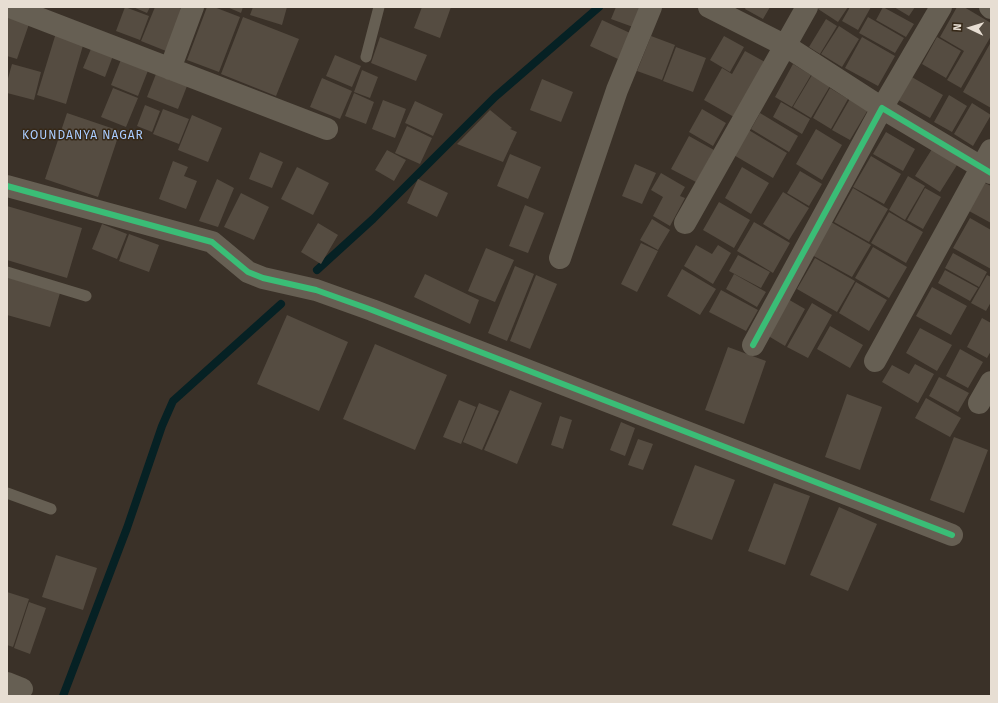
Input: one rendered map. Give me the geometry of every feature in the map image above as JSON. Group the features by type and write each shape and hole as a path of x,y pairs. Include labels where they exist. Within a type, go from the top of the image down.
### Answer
{"street":[{"path":"10,7 327,130"},
{"path":"170,69 192,7"},
{"path":"560,258 617,90 651,7"},
{"path":"709,7 786,46 882,108 988,163 875,361"},
{"path":"685,223 807,7"},
{"path":"753,345 882,108 941,7"},
{"path":"7,186 212,242 248,272 263,278 316,290 372,310 952,535"},
{"path":"979,403 991,382"}],"lane":[{"path":"366,57 379,7"},
{"path":"7,272 86,296"},
{"path":"7,493 51,509"}],"building":[{"path":"125,7 149,16 140,40 116,31"},
{"path":"133,7 150,7 147,13"},
{"path":"155,7 177,7 182,9 166,51 141,41"},
{"path":"207,7 214,7 240,17 219,72 187,60"},
{"path":"227,7 243,7 241,13"},
{"path":"253,7 287,7 282,25 250,15"},
{"path":"422,7 451,7 440,38 414,28"},
{"path":"616,7 641,7 633,27 611,19"},
{"path":"746,7 770,7 763,19 745,9"},
{"path":"815,7 848,7 838,22"},
{"path":"850,7 871,7 858,30 842,21"},
{"path":"883,7 914,24 906,37 876,20"},
{"path":"894,7 915,7 909,16"},
{"path":"957,7 964,7 991,23 991,36 961,88 947,80 964,51 940,37"},
{"path":"7,17 29,24 17,59 7,56"},
{"path":"243,17 299,39 276,96 221,74"},
{"path":"868,17 904,38 895,53 859,33"},
{"path":"826,19 837,26 820,54 809,47"},
{"path":"602,20 630,33 618,59 590,46"},
{"path":"839,26 859,39 842,67 821,54"},
{"path":"56,33 84,42 66,104 37,95"},
{"path":"651,36 675,45 662,80 637,71"},
{"path":"724,36 744,47 730,72 710,60"},
{"path":"380,37 427,55 416,81 371,63"},
{"path":"862,37 895,56 878,86 845,68"},
{"path":"937,37 961,51 946,78 922,64"},
{"path":"991,42 991,108 963,92"},
{"path":"93,44 114,53 105,77 83,68"},
{"path":"676,47 706,58 693,92 663,81"},
{"path":"745,51 765,62 734,117 704,100 722,68 732,74"},
{"path":"335,55 361,66 352,87 326,76"},
{"path":"122,57 149,68 138,96 111,85"},
{"path":"12,64 41,72 34,100 7,93 7,82"},
{"path":"793,64 811,75 792,107 775,97"},
{"path":"362,70 378,77 370,98 354,92"},
{"path":"156,74 187,86 178,109 147,97"},
{"path":"812,75 830,86 811,118 793,107"},
{"path":"910,76 943,95 930,118 897,99"},
{"path":"322,78 352,91 340,119 310,107"},
{"path":"542,79 573,92 561,122 530,110"},
{"path":"113,88 138,98 126,127 101,117"},
{"path":"830,88 848,99 831,129 813,118"},
{"path":"354,93 374,102 366,124 345,116"},
{"path":"949,95 967,106 952,132 934,122"},
{"path":"851,97 869,108 850,140 832,130"},
{"path":"383,100 406,109 395,138 372,129"},
{"path":"415,101 443,114 433,136 405,123"},
{"path":"781,102 810,119 802,134 773,117"},
{"path":"972,103 991,115 973,146 954,134"},
{"path":"145,105 160,111 152,132 137,126"},
{"path":"163,109 189,119 179,144 153,134"},
{"path":"702,109 726,123 713,146 689,132"},
{"path":"490,110 512,128 510,129 517,132 503,162 457,144"},
{"path":"67,113 120,131 98,197 45,179"},
{"path":"760,113 798,136 789,152 751,129"},
{"path":"192,115 222,128 208,162 178,150"},
{"path":"407,126 432,138 420,164 395,153"},
{"path":"747,129 787,153 773,178 732,154"},
{"path":"816,129 842,145 822,180 796,164"},
{"path":"886,132 915,149 903,171 873,154"},
{"path":"689,136 714,150 696,182 671,169"},
{"path":"932,149 957,165 940,192 915,176"},
{"path":"387,150 406,160 394,181 375,170"},
{"path":"260,152 283,162 272,188 249,179"},
{"path":"510,154 541,167 528,199 497,186"},
{"path":"871,156 901,174 884,204 853,187"},
{"path":"173,161 188,167 184,176 197,181 186,209 159,199"},
{"path":"635,164 656,173 642,204 622,196"},
{"path":"297,167 329,183 313,215 281,199"},
{"path":"742,167 769,183 751,214 725,198"},
{"path":"800,171 822,184 809,206 787,193"},
{"path":"661,173 685,187 680,196 685,198 670,226 653,216 663,197 651,190"},
{"path":"908,176 925,186 905,220 889,210"},
{"path":"217,179 234,188 218,227 199,221"},
{"path":"418,179 448,193 437,217 407,203"},
{"path":"985,183 991,186 991,223 969,211"},
{"path":"853,188 888,209 869,242 834,222"},
{"path":"925,188 941,197 923,229 907,220"},
{"path":"783,192 809,208 789,240 763,224"},
{"path":"241,193 269,207 254,240 224,227"},
{"path":"719,202 750,220 734,248 703,230"},
{"path":"525,205 544,213 528,253 509,246"},
{"path":"7,206 82,228 67,278 7,260"},
{"path":"889,212 923,232 906,263 871,243"},
{"path":"970,218 991,230 991,269 953,248"},
{"path":"652,219 670,230 658,250 640,240"},
{"path":"754,222 790,243 773,273 737,251"},
{"path":"831,222 871,245 852,277 812,255"},
{"path":"318,223 338,235 321,264 301,252"},
{"path":"102,224 127,234 117,259 92,249"},
{"path":"129,234 159,245 149,272 119,261"},
{"path":"641,243 658,251 637,292 621,284"},
{"path":"696,245 712,254 718,245 731,253 713,284 684,266"},
{"path":"873,247 907,267 889,298 855,278"},
{"path":"486,248 514,260 495,302 468,291"},
{"path":"953,253 987,272 979,287 945,268"},
{"path":"738,255 770,272 761,288 729,271"},
{"path":"815,258 855,281 837,312 797,289"},
{"path":"515,266 534,274 507,341 488,333"},
{"path":"682,269 716,289 700,315 667,296"},
{"path":"945,270 978,288 970,301 938,283"},
{"path":"425,274 479,300 470,324 414,297"},
{"path":"734,274 766,292 757,307 726,289"},
{"path":"536,275 557,284 530,349 510,341"},
{"path":"987,275 991,277 991,302 986,311 971,303"},
{"path":"7,277 60,293 50,327 7,315"},
{"path":"856,282 887,300 869,331 839,313"},
{"path":"932,287 967,306 951,335 916,316"},
{"path":"721,290 758,310 746,331 709,312"},
{"path":"786,298 805,309 785,346 765,334"},
{"path":"812,303 832,315 808,358 787,347"},
{"path":"287,315 348,342 319,411 257,384"},
{"path":"982,318 991,323 991,351 987,358 967,347"},
{"path":"830,326 863,345 850,368 817,349"},
{"path":"920,328 952,345 937,371 906,353"},
{"path":"375,344 447,375 415,450 343,419"},
{"path":"728,347 766,361 744,424 705,410"},
{"path":"960,349 983,362 968,388 946,376"},
{"path":"915,364 934,374 918,403 882,382 892,365 909,374"},
{"path":"939,377 969,393 958,412 929,396"},
{"path":"510,390 542,403 517,464 484,450"},
{"path":"847,394 882,407 860,470 825,457"},
{"path":"926,398 961,418 950,437 915,418"},
{"path":"459,400 476,407 461,444 443,437"},
{"path":"479,403 499,411 482,450 463,442"},
{"path":"560,416 572,420 563,449 551,445"},
{"path":"621,422 635,428 625,456 610,450"},
{"path":"954,437 988,450 964,513 930,500"},
{"path":"638,439 653,444 643,470 628,465"},
{"path":"695,465 735,480 712,540 672,525"},
{"path":"774,483 810,496 785,565 748,551"},
{"path":"839,507 877,524 848,591 810,575"},
{"path":"56,555 97,568 83,610 42,597"},
{"path":"7,592 29,599 13,647 7,645"},
{"path":"29,602 46,608 30,654 14,648"}],"waterway":[{"path":"317,270 373,219 495,97 599,7"},
{"path":"63,696 127,528 162,426 173,401 281,304"}],"cycle path":[{"path":"753,345 882,108 991,173"},
{"path":"7,186 212,242 248,272 263,278 316,290 372,310 952,535"}],"district":[{"name":"KOUNDANYA NAGAR","path":"83,136"}]}
